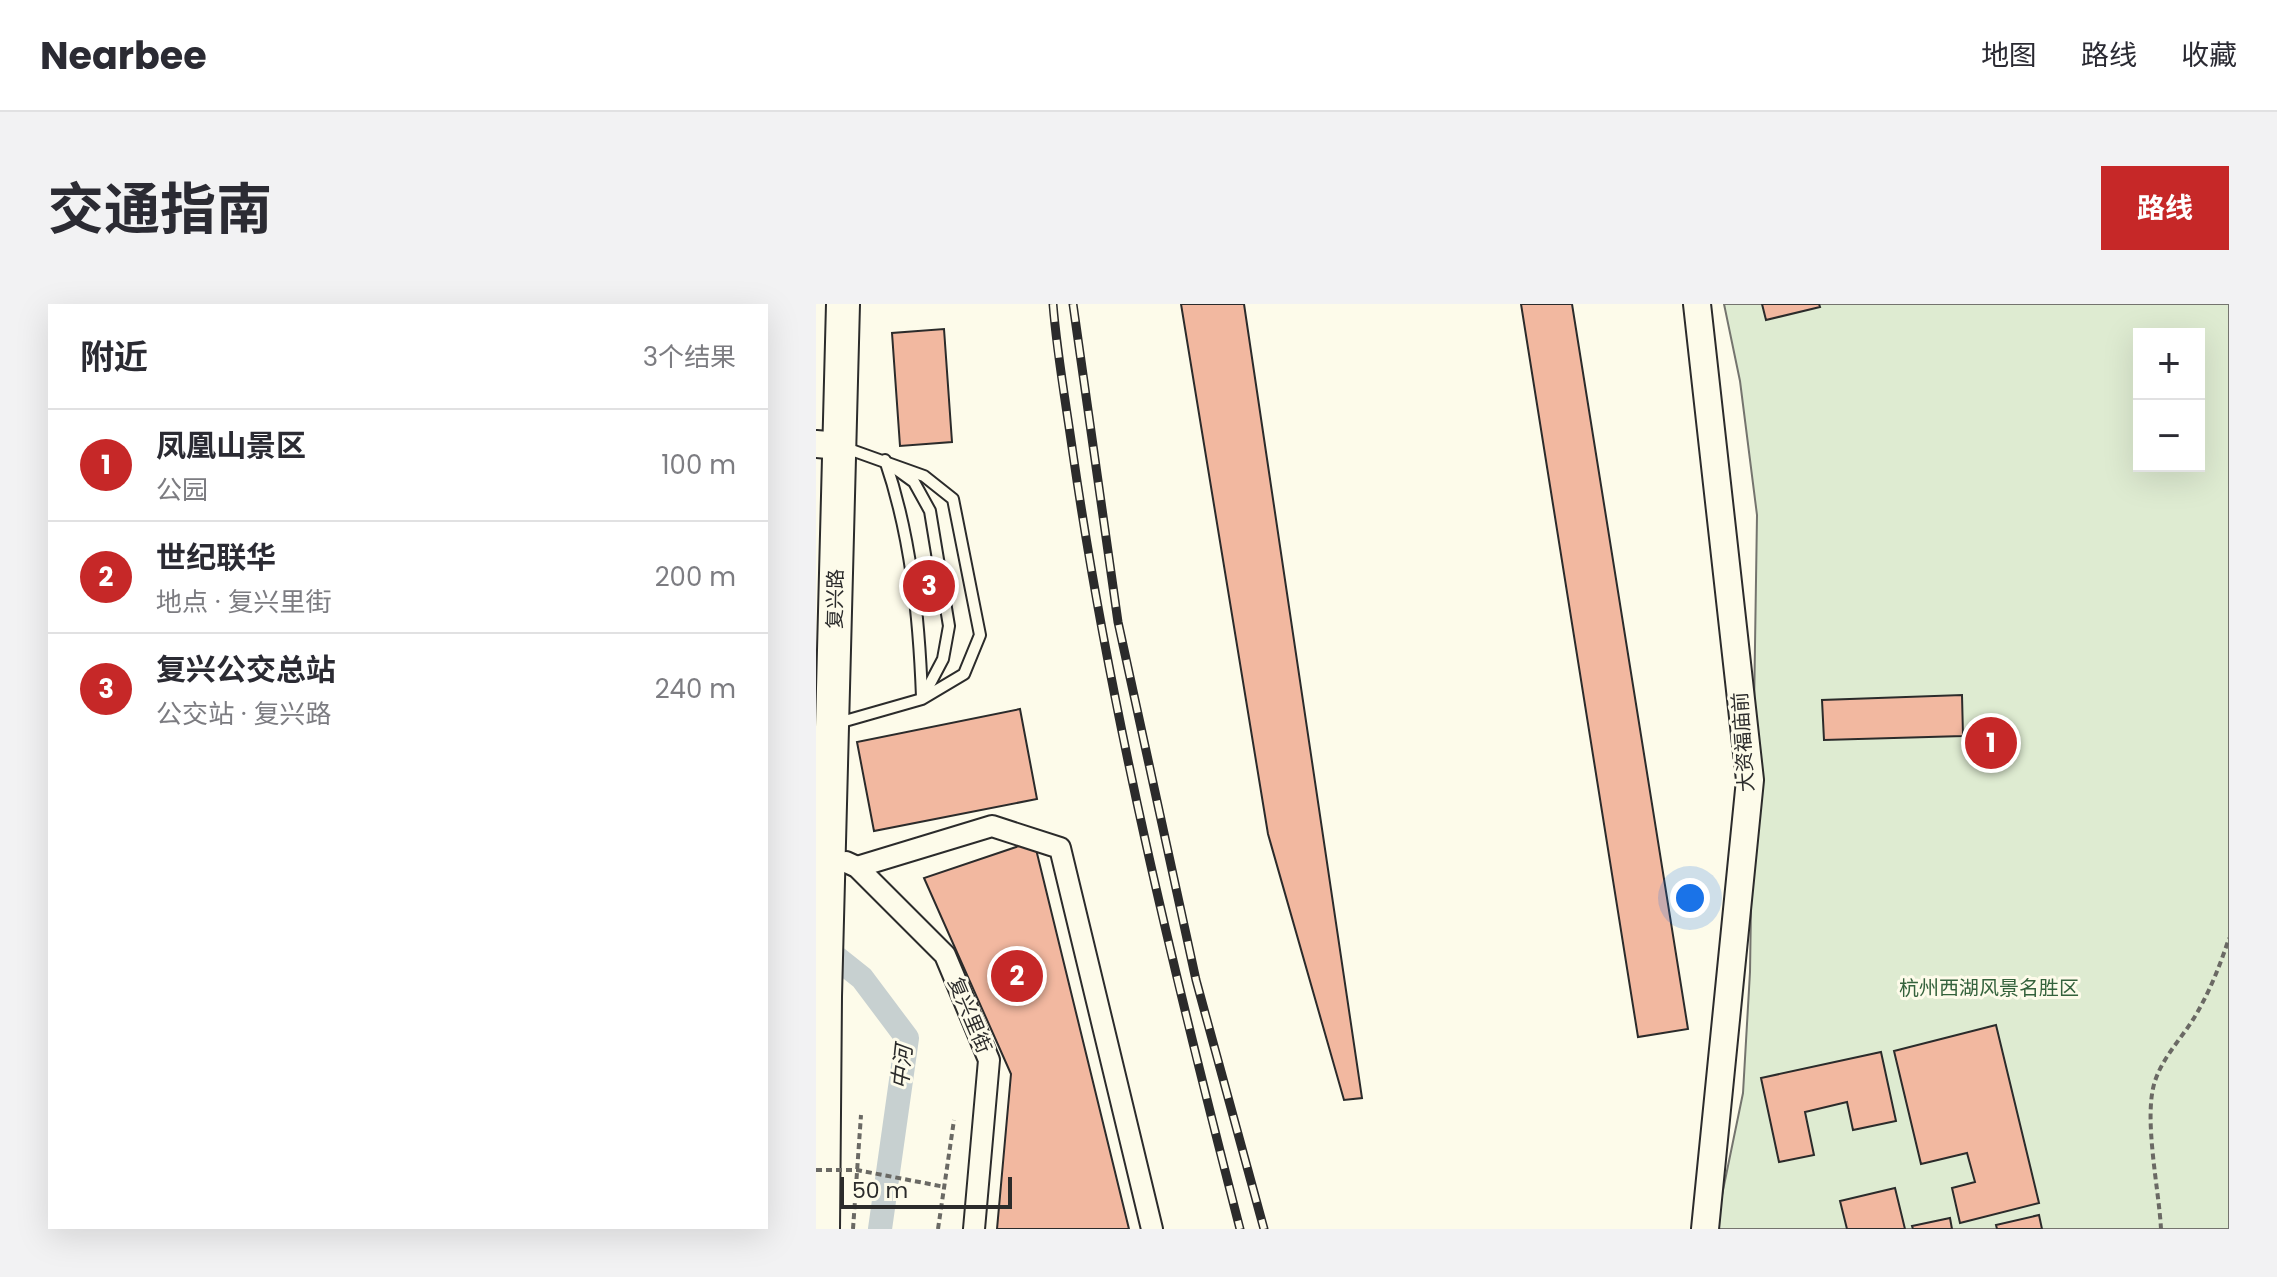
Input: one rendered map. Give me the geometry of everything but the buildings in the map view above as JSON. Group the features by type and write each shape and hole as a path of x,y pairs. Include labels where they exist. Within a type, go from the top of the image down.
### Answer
{"main road":[{"name":"复兴路","path":"823,1229 827,932 843,861 833,724 827,445 843,304"}],"street":[{"name":"大资福庙前","path":"1697,304 1750,780 1705,1229"},
{"path":"843,861 992,826 1060,848 1152,1229"},
{"name":"复兴里街","path":"843,861 945,955 989,1060 974,1229"}],"lane":[{"path":"827,445 885,460 924,476 953,499 980,635 964,674 922,699 833,724"},
{"path":"885,460 914,482 930,511 949,626 943,659 922,699"},
{"path":"885,460 902,516 919,636 922,699"}],"path":[{"path":"2161,1229 2151,1117 2154,1083 2166,1057 2201,1005 2229,938"},
{"path":"853,1229 861,1115"},
{"path":"938,1229 954,1120"},
{"path":"816,1170 857,1170 945,1187"}],"green space":[{"name":"杭州西湖风景名胜区","path":"1724,304 2229,304 2229,1229 1715,1229 1743,1093 1750,972 1757,515 1740,381"}],"waterway":[{"name":"中河","path":"818,943 862,978 907,1038 880,1229"}],"railway":[{"path":"1053,304 1088,552 1125,747 1191,1037 1240,1229"},
{"path":"1073,304 1118,622 1196,980 1264,1229"}],"place":[{"name":"复兴公交总站","path":"929,586"},
{"name":"凤凰山景区","path":"1991,743"},
{"name":"世纪联华","path":"1017,976"}]}
